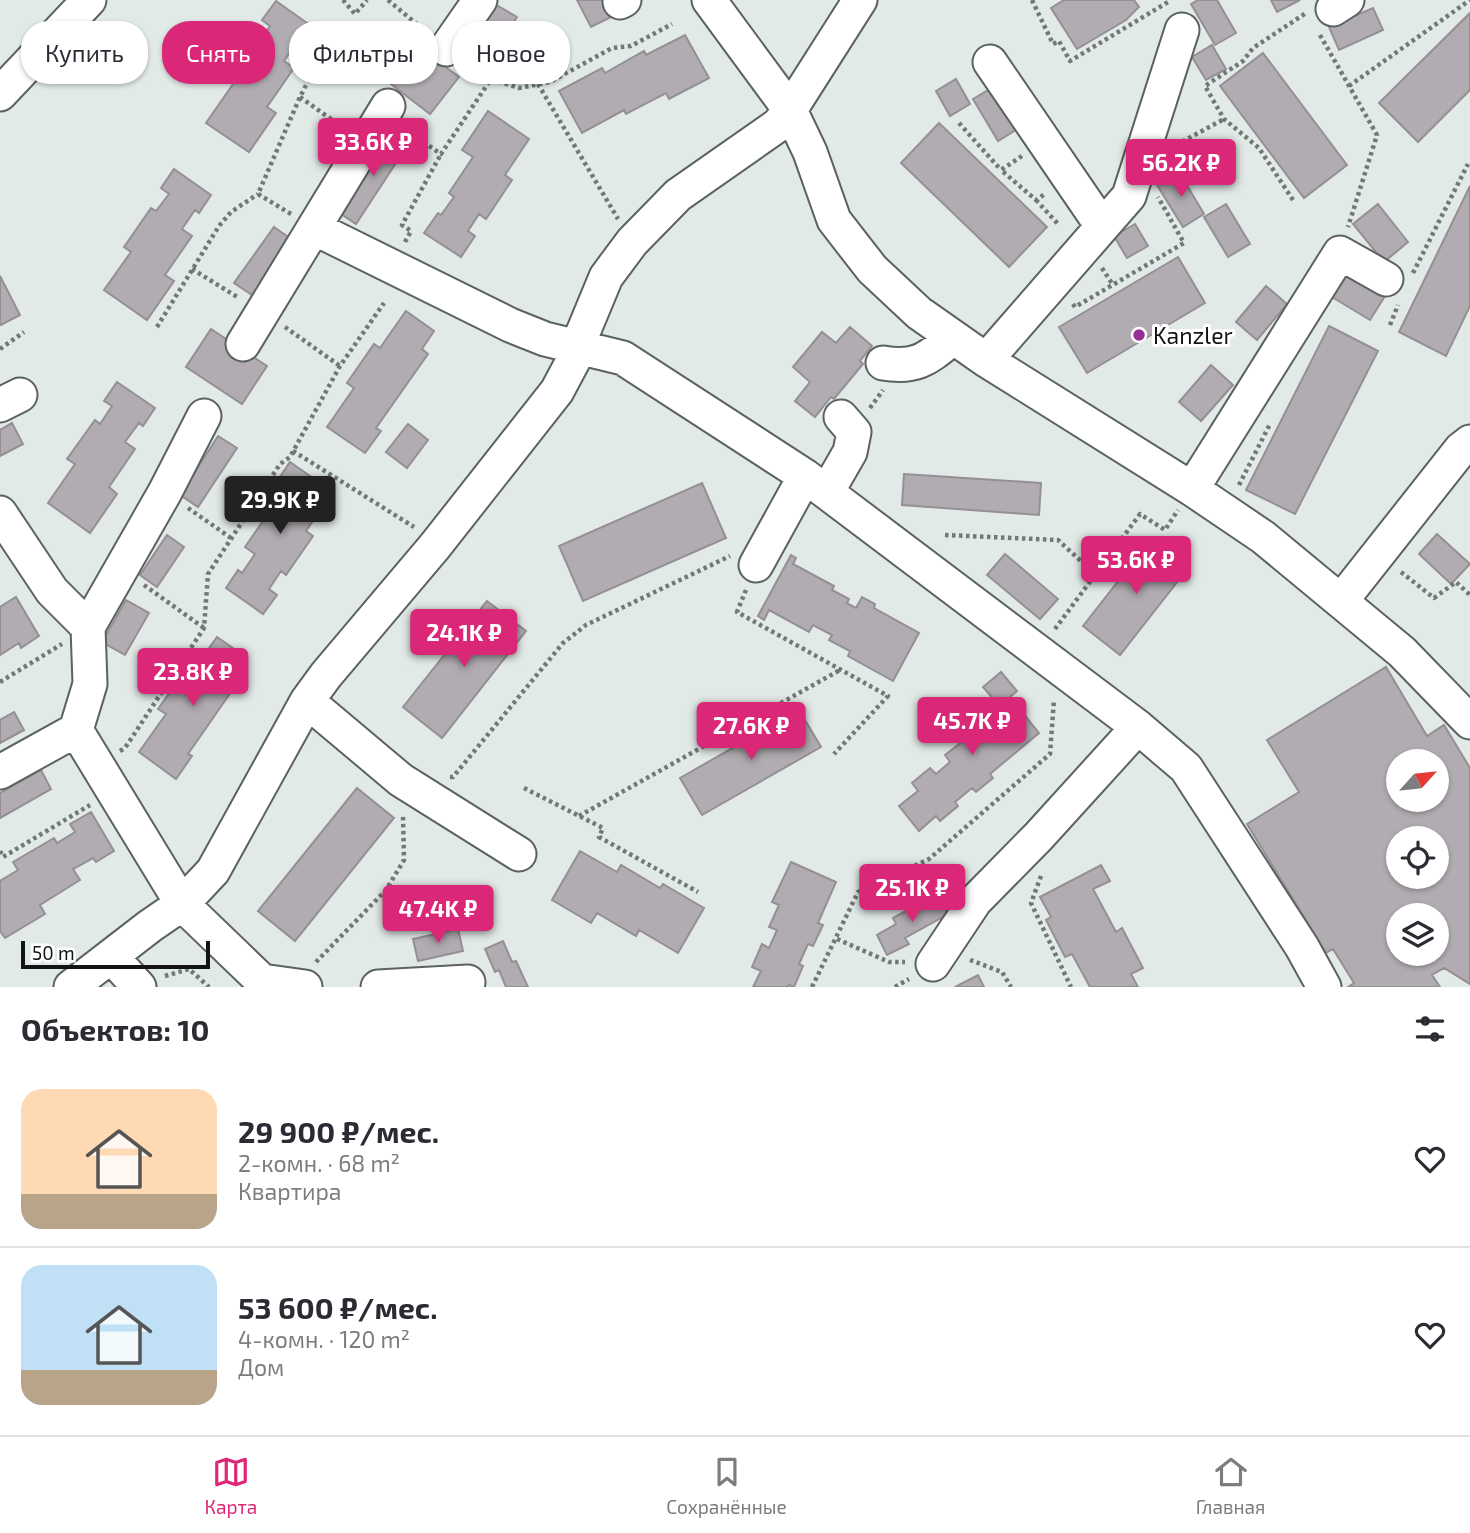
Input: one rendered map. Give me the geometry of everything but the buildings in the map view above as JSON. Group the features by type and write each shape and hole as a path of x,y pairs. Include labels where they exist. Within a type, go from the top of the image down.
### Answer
{"street":[{"path":"0,94 89,0"},
{"path":"446,49 480,0"},
{"path":"709,0 790,110 810,152 834,220 872,269 919,313 953,338 1264,537 1402,652 1470,722"},
{"path":"71,987 182,904 199,888 226,850 307,701 435,546 557,391 573,361 606,277 632,242 678,195 778,125 860,0"},
{"path":"986,360 1129,196 1182,30"},
{"path":"990,62 1102,226"},
{"path":"243,344 386,110"},
{"path":"314,228 545,340 623,358 816,484 1138,727 1186,768 1302,947 1324,987"},
{"path":"1192,489 1340,253 1386,279"},
{"path":"891,364 925,361 953,338"},
{"path":"0,772 76,730 90,684 88,627 204,416"},
{"path":"756,565 816,484 850,453 847,424"},
{"path":"1341,601 1461,449 1470,442"},
{"path":"0,513 52,591 88,627"},
{"path":"307,701 401,780 519,855"},
{"path":"923,963 975,901 1138,727"},
{"path":"76,730 182,904 262,981 299,986"},
{"path":"111,956 150,983"},
{"path":"378,987 468,982"}],"path":[{"path":"342,0 355,14 367,0"},
{"path":"388,0 452,53"},
{"path":"1032,0 1053,44 1059,41 1070,61 1168,2 1182,30"},
{"path":"1349,86 1470,0"},
{"path":"1334,4 1320,34 1377,135 1340,253"},
{"path":"1293,200 1259,148 1224,119 1205,86 1243,61 1253,48 1334,4"},
{"path":"570,71 612,48 631,46 672,24"},
{"path":"157,327 219,226 231,212 258,194 307,84"},
{"path":"392,266 411,231 402,225 441,154 488,84"},
{"path":"507,84 519,88 538,84 632,242"},
{"path":"300,97 365,143"},
{"path":"386,110 441,154"},
{"path":"1164,151 1224,119"},
{"path":"959,123 1001,170"},
{"path":"1386,279 1404,291 1468,164"},
{"path":"1057,278 1075,307 1184,243 1154,190"},
{"path":"258,194 314,228"},
{"path":"1035,200 1058,225"},
{"path":"1,855 106,778 204,628 208,575 280,464 293,451 340,366 384,303"},
{"path":"0,349 24,332"},
{"path":"847,424 891,364"},
{"path":"293,451 408,522 435,546"},
{"path":"1038,652 1140,514 1165,530 1192,489"},
{"path":"164,492 231,538"},
{"path":"945,535 1058,540 1096,575"},
{"path":"299,986 386,890 404,860 402,819 405,802 425,775 453,777 563,643 586,625 737,553 756,565 737,612 888,696 834,754"},
{"path":"1378,554 1434,598 1456,582 1470,595"},
{"path":"121,568 204,628"},
{"path":"0,682 88,627"},
{"path":"579,816 840,669"},
{"path":"812,987 858,892 929,859 1050,754 1054,695"},
{"path":"524,788 603,828 599,837 698,892"},
{"path":"1029,846 1044,866 1031,902 1071,987"},
{"path":"837,939 889,962 971,960 1002,971 1011,987"},
{"path":"150,983 189,969 209,987"}],"place":[{"name":"Kanzler","path":"1139,335"}]}
